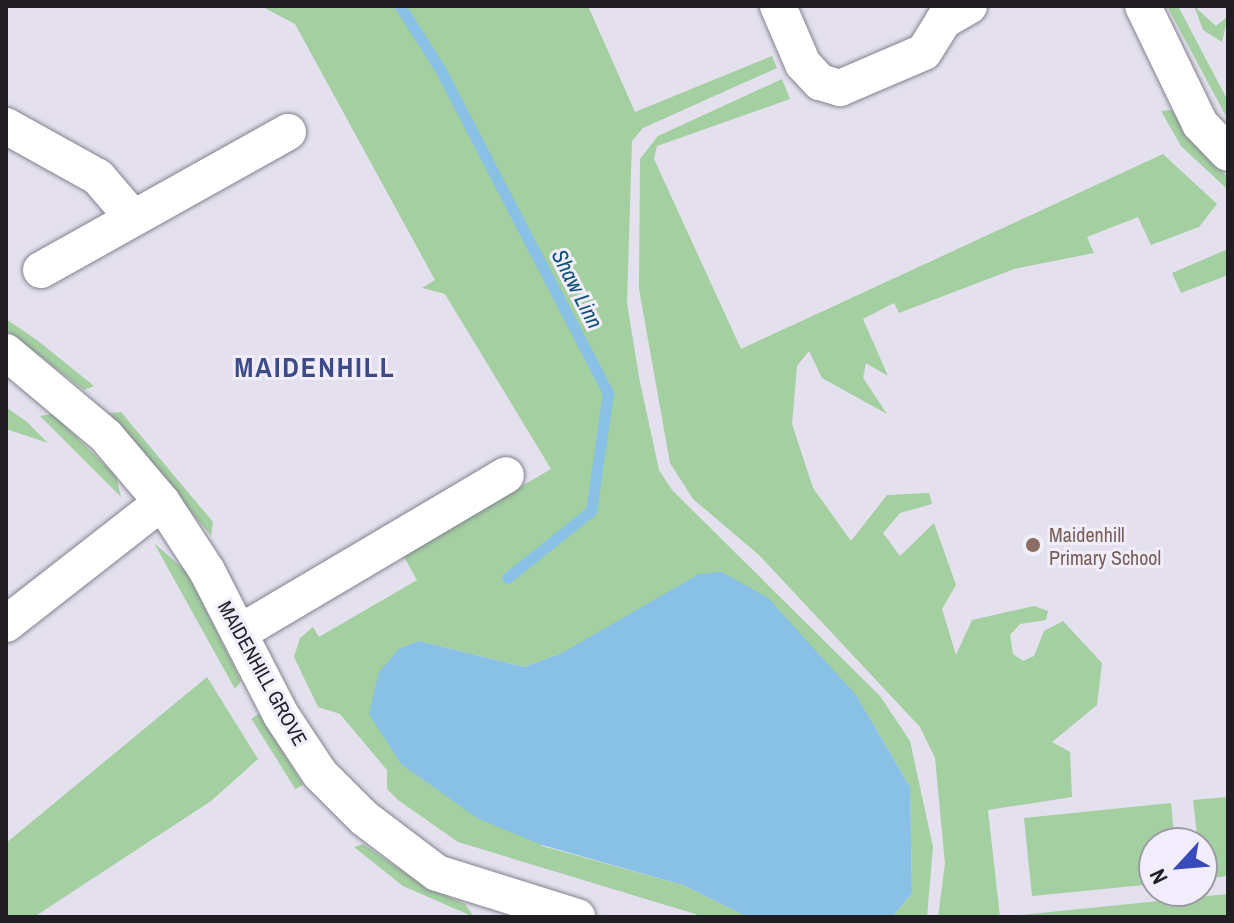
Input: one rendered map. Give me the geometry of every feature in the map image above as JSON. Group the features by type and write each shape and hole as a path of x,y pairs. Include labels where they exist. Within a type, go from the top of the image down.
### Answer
{"street":[{"path":"778,6 803,64 820,82 840,88 924,52 943,21 969,6"},
{"path":"1143,6 1200,124 1228,153"},
{"path":"6,126 98,177 133,218"},
{"path":"41,270 288,132"},
{"name":"MAIDENHILL GROVE","path":"6,352 106,436 162,502 312,762 364,818 437,873 502,908 577,917"},
{"path":"239,633 506,475"},
{"path":"6,624 162,502"}],"green space":[{"path":"261,6 588,6 635,112 772,56 777,68 643,128 632,141 627,303 639,377 659,470 672,490 880,696 910,741 933,847 927,917 892,917 912,893 910,787 856,695 562,653 524,667 419,641 400,648 542,846 683,885 748,917 705,917 458,842 398,800 387,789 387,770 340,714 318,707 294,657 300,638 313,627 319,637 417,580 403,555 551,469 445,294 422,288 435,280 295,24"},
{"path":"1167,6 1178,6 1228,101 1228,120"},
{"path":"1194,6 1216,26 1228,16 1222,42 1203,30"},
{"path":"782,79 790,99 657,146 654,159 741,349 1163,154 1217,204 1199,227 1151,245 1138,217 1087,237 1094,253 1014,269 899,313 894,303 863,319 888,376 866,363 863,378 887,414 822,378 809,351 797,366 792,424 813,488 851,541 887,495 929,493 932,504 900,513 883,533 900,556 934,523 956,585 942,609 956,655 972,620 1034,606 1048,611 1046,620 1020,624 1010,635 1013,654 1023,661 1034,656 1044,631 1063,621 1102,663 1097,705 1052,742 1070,752 1072,797 988,810 1000,917 938,917 945,864 935,758 920,727 759,555 693,499 670,463 639,289 640,159 658,136"},
{"path":"1171,110 1227,177 1227,189 1181,146 1161,111"},
{"path":"1228,249 1228,275 1181,293 1172,273"},
{"path":"6,319 94,386 84,390 6,330"},
{"path":"6,407 27,422 48,443 6,429"},
{"path":"121,412 213,522 211,536 109,413"},
{"path":"53,414 116,476 121,497 40,416"},
{"path":"154,543 187,572 241,681 235,689"},
{"path":"207,677 258,759 211,801 34,917 6,917 6,843"},
{"path":"259,714 303,784 295,789 251,719"},
{"path":"1228,797 1228,876 1218,877 1218,827 1196,827 1193,800"},
{"path":"1171,803 1173,827 1138,827 1138,886 1032,896 1024,818"},
{"path":"363,844 424,886 465,904 474,917 403,886 354,847"},
{"path":"1228,894 1228,917 1011,917 1138,903 1138,907 1218,907 1218,895"}],"water":[{"path":"722,572 768,598 856,695 910,787 912,893 892,917 748,917 683,885 542,845 477,818 401,764 369,714 379,672 400,648 419,641 524,667 562,653 699,574"}],"waterway":[{"name":"Shaw Linn","path":"400,6 440,69 608,393 591,511 507,578"}],"place":[{"name":"Maidenhill Primary School","path":"1033,545"}],"district":[{"name":"MAIDENHILL","path":"315,367"}]}
